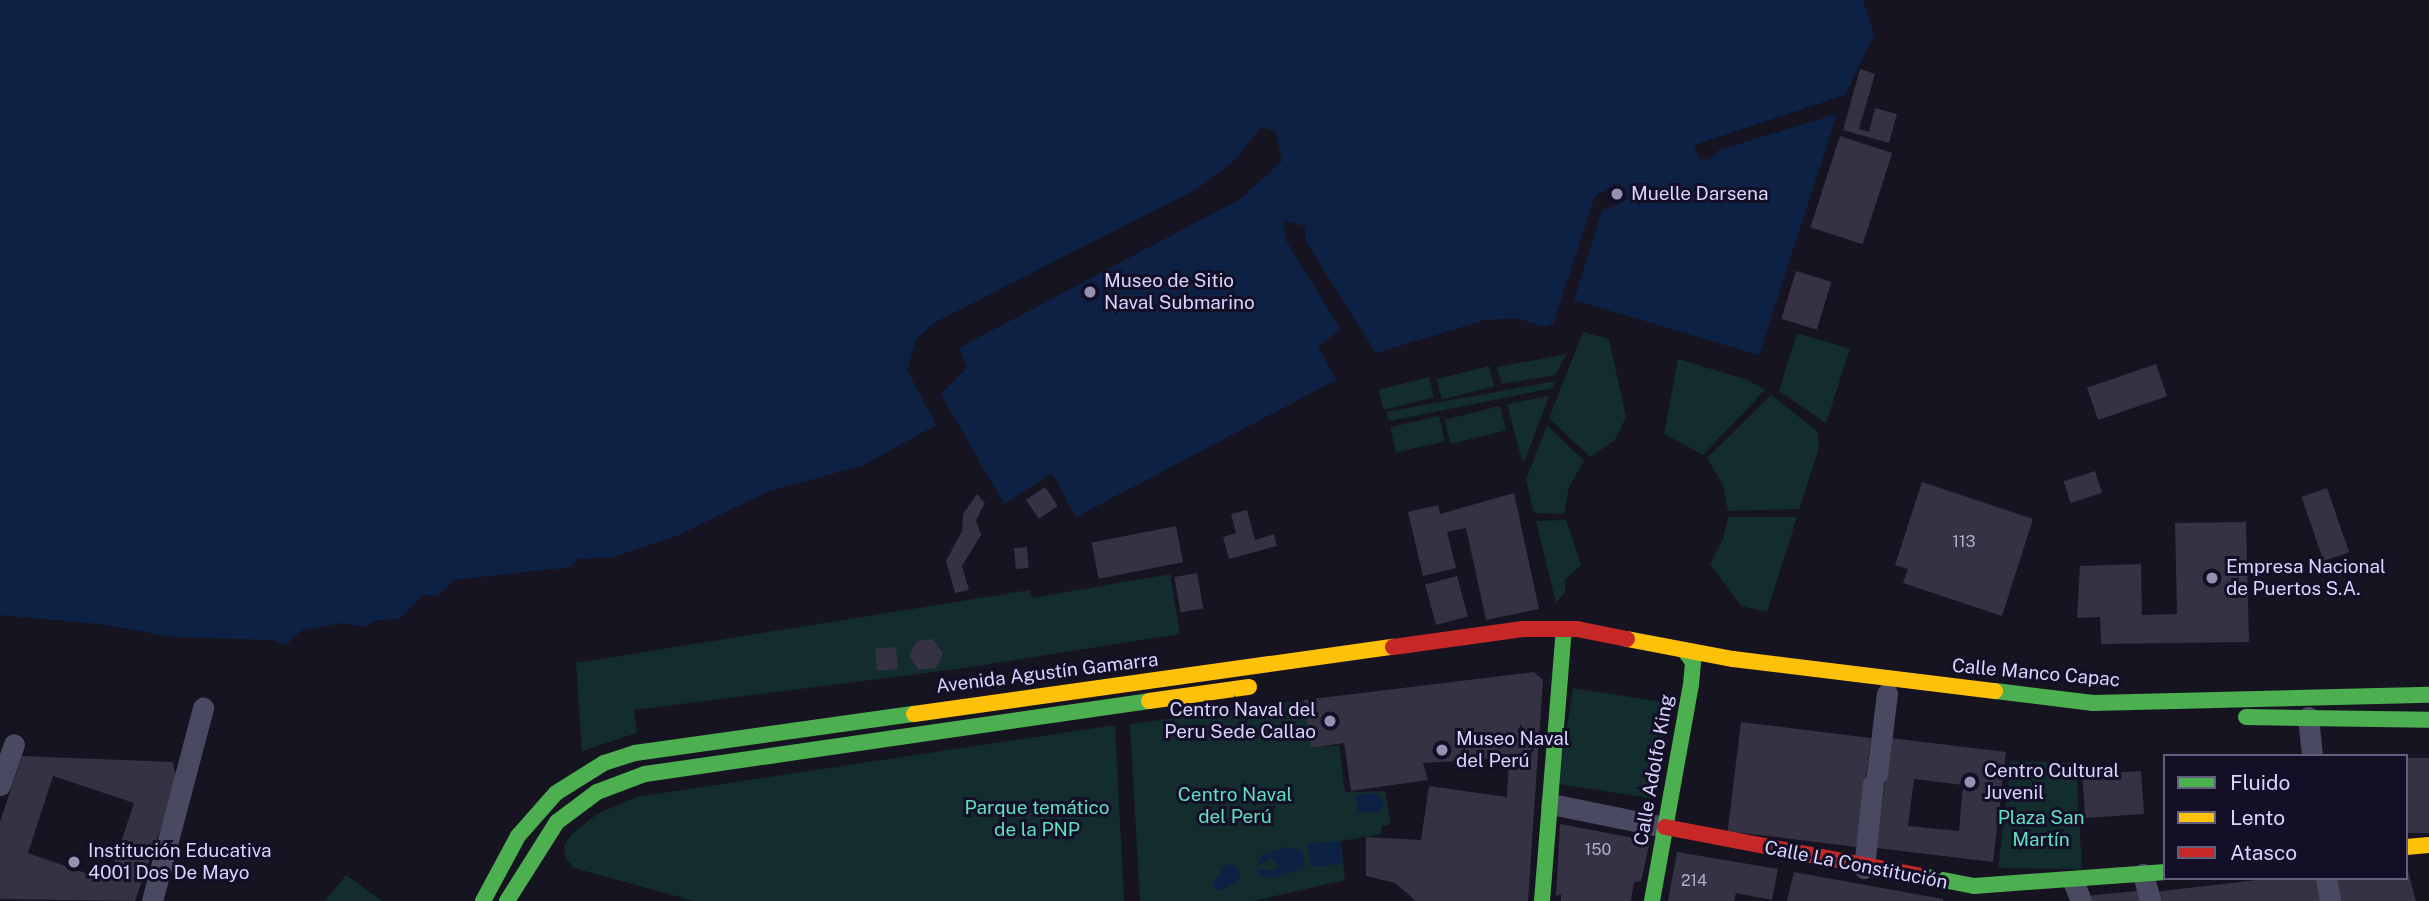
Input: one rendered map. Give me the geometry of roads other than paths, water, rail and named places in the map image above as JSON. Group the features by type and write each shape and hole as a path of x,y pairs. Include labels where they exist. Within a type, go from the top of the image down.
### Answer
{"main road":[{"name":"Avenida Agustín Gamarra","path":"483,901 518,836 556,793 604,764 635,753 1473,635 1563,636 1684,650"},
{"name":"Avenida Agustín Gamarra","path":"1324,675 1563,636 1693,665"},
{"path":"1542,901 1563,636"},
{"path":"1684,650 1693,665"},
{"name":"Calle Manco Capac","path":"1684,650 2093,702 2429,695"},
{"name":"Calle Manco Capac","path":"1693,665 2050,715 2429,720"},
{"name":"Calle Adolfo King","path":"1652,901 1693,665"},
{"path":"507,901 557,822 597,792 645,774 1261,685"},
{"path":"2373,695 2376,718"},
{"name":"Calle La Constitución","path":"1665,827 1992,894 2077,891 2143,874 2163,872"},
{"path":"2408,847 2429,845"}],"street":[{"path":"1864,868 1886,694"},
{"path":"152,901 203,708"},
{"path":"2308,717 2312,754"},
{"path":"0,785 14,744"},
{"name":"Calle La Constitución","path":"1551,804 1665,827"},
{"path":"2143,874 2150,901"},
{"path":"2326,880 2330,901"}],"water":[{"path":"0,0 1863,0 1874,35 1845,95 1694,145 1699,158 1709,160 1719,150 1837,114 1759,355 1574,300 1602,211 1618,204 1617,194 1610,188 1595,196 1553,324 1545,327 1516,318 1485,320 1376,353 1305,240 1306,226 1284,221 1285,239 1341,330 1318,346 1336,380 1076,517 1052,473 1004,504 941,394 967,368 959,348 1240,199 1282,161 1276,131 1261,127 1235,160 1197,189 935,322 915,341 907,370 936,425 864,465 767,492 677,536 613,557 578,559 571,567 454,580 437,597 424,594 399,619 378,620 363,627 342,623 301,630 286,645 273,640 173,637 99,624 0,615"},
{"path":"1376,793 1384,804 1379,812 1358,812 1356,796"},
{"path":"1340,841 1342,864 1310,867 1308,844"},
{"path":"1286,847 1303,851 1304,868 1272,879 1260,874 1258,869 1272,871 1278,866 1271,858 1257,866 1262,855"},
{"path":"1233,864 1241,873 1238,881 1220,891 1212,885 1225,866"}],"place":[{"name":"Muelle Darsena","path":"1617,194"},
{"name":"Museo de Sitio Naval Submarino","path":"1090,292"},
{"name":"Empresa Nacional de Puertos S.A.","path":"2212,578"},
{"name":"Centro Naval del Peru Sede Callao","path":"1330,721"},
{"name":"Museo Naval del Perú","path":"1442,750"},
{"name":"Centro Cultural Juvenil","path":"1970,782"},
{"name":"Institución Educativa 4001 Dos De Mayo","path":"74,862"}],"park label":[{"name":"Centro Naval del Perú","path":"1235,806"},
{"name":"Parque temático de la PNP","path":"1037,819"},
{"name":"Plaza San Martín","path":"2041,829"}]}
